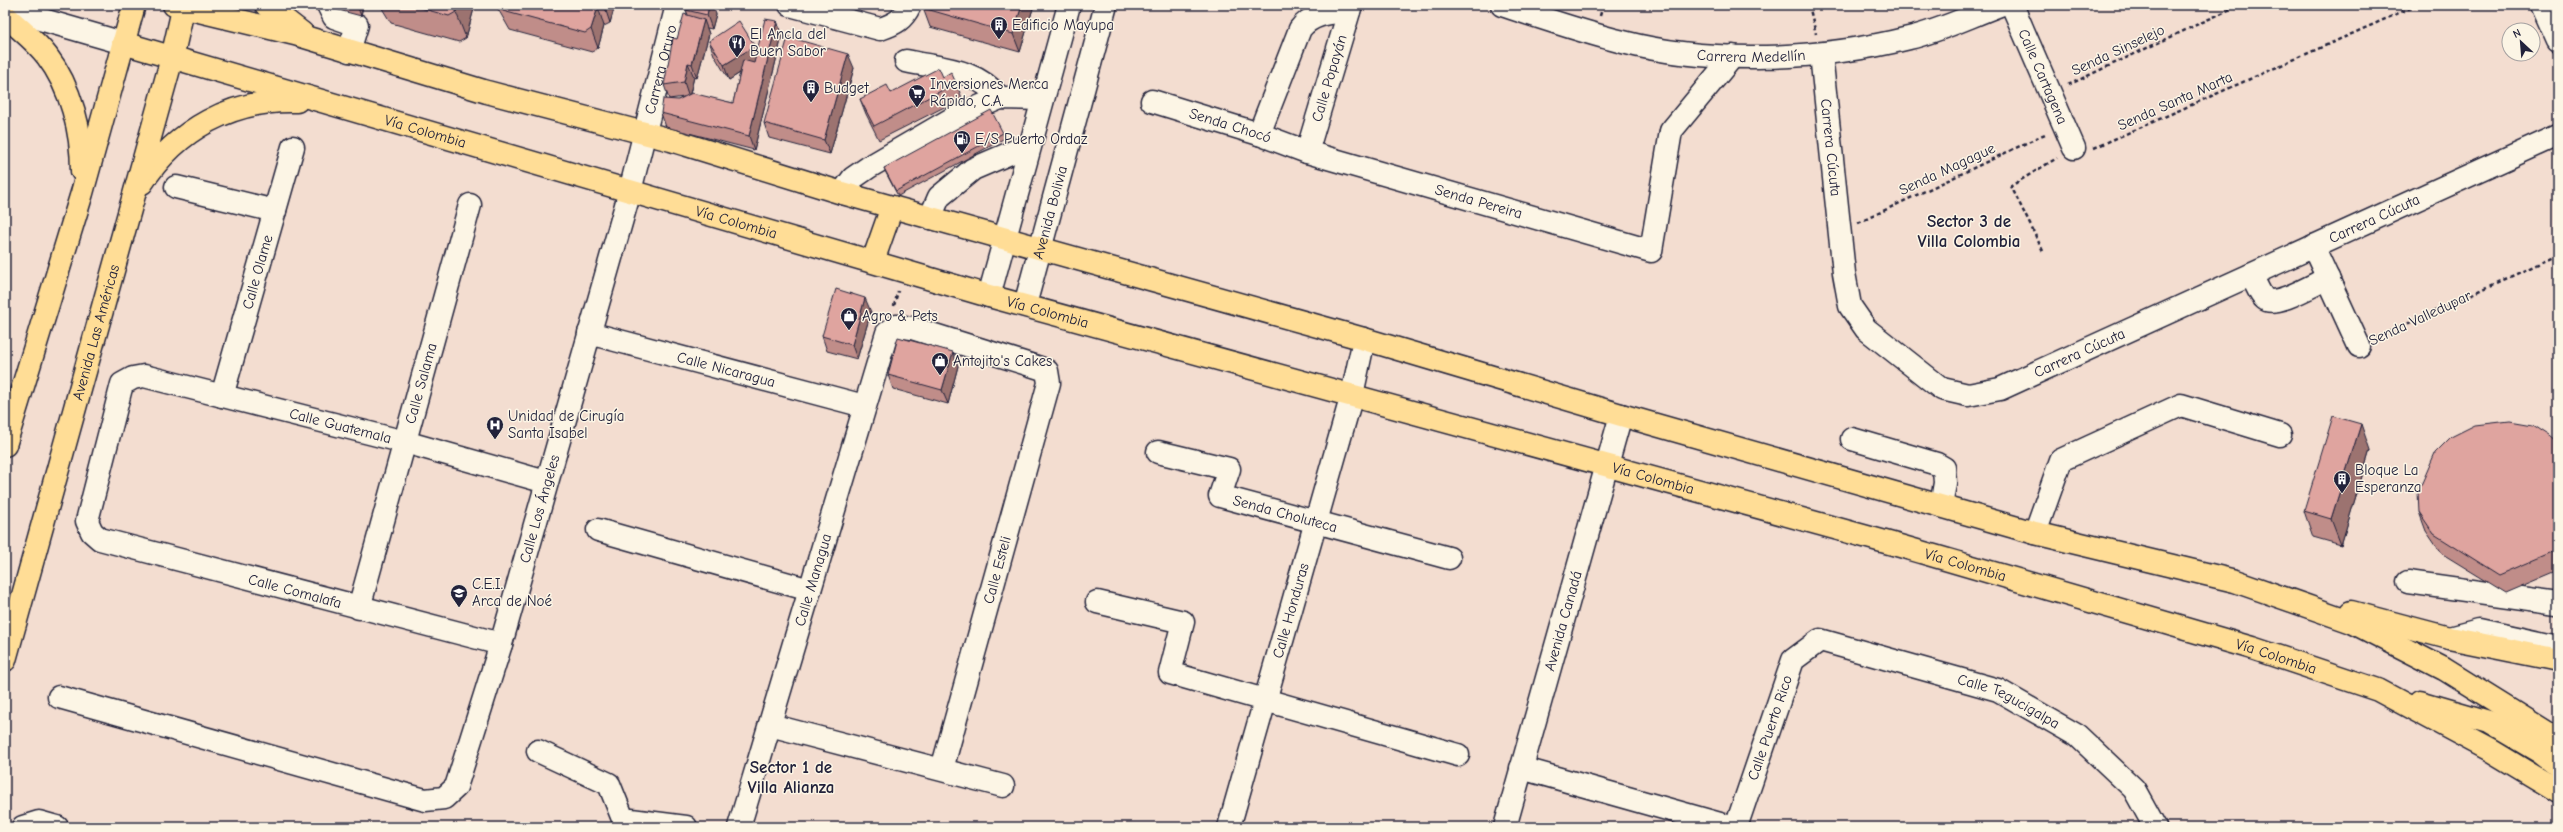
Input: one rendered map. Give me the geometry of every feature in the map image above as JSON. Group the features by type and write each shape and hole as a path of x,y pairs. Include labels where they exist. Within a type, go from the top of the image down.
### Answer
{"main road":[{"path":"5,445 82,193 134,5"},
{"path":"266,5 310,40"},
{"path":"180,6 310,40 487,92 646,133 842,193 1003,240 1041,248 1364,339 1620,416 2035,533 2235,581 2450,638 2558,660"},
{"name":"Avenida Las Américas","path":"5,660 172,58 180,6"},
{"path":"5,15 47,56 62,83 74,111 82,151 82,193"},
{"name":"Vía Colombia","path":"123,43 874,261 988,296 1900,546 2252,648 2378,690 2490,750 2558,791"},
{"path":"133,197 153,166 189,131 225,113 250,104 277,101 323,102"},
{"path":"874,261 892,207"},
{"path":"2235,581 2352,622 2444,669 2558,740"},
{"path":"2378,690 2488,722 2540,752 2558,766"}],"street":[{"path":"328,5 334,17 357,25 349,51"},
{"name":"Carrera Oruro","path":"630,191 678,5"},
{"path":"790,5 880,29 893,25 904,17 910,5"},
{"path":"988,296 1068,5"},
{"name":"Avenida Bolivia","path":"1025,305 1106,5"},
{"name":"Carrera Medellín","path":"1502,5 1625,42 1705,55 1732,56 1821,54 1909,38 2000,5"},
{"name":"Calle Cartagena","path":"2012,5 2049,94 2074,148"},
{"path":"2542,5 2558,41"},
{"path":"5,8 123,43"},
{"path":"1259,134 1300,29 1306,21 1319,15 1350,8"},
{"name":"Calle Popayán","path":"1307,152 1350,8"},
{"name":"Carrera Cúcuta","path":"1821,54 1840,232 1850,306 1866,329 1942,389 1968,395 2000,389 2558,135"},
{"name":"Senda Pereira","path":"1307,152 1651,251 1671,131 1732,56"},
{"path":"906,61 975,76 989,86 1000,98"},
{"path":"842,193 853,178 919,136 955,117 1000,98 1042,99"},
{"name":"Senda Chocó","path":"1152,101 1259,134 1307,152"},
{"path":"930,218 939,197 973,169 1029,145"},
{"name":"Calle Olame","path":"222,396 293,147"},
{"path":"176,187 275,211"},
{"name":"Calle Los Ángeles","path":"59,697 425,800 444,798 456,787 501,644 630,191"},
{"name":"Calle Salama","path":"359,608 470,205"},
{"name":"Senda Valledupar","path":"2313,246 2360,346"},
{"path":"2251,274 2265,299 2271,302 2283,300 2328,278"},
{"name":"Calle Esteli","path":"887,333 896,326 912,328 1047,371 1049,383 942,769"},
{"name":"Calle Nicaragua","path":"589,333 864,406"},
{"name":"Calle Managua","path":"739,827 887,333"},
{"path":"1352,395 1364,339"},
{"name":"Calle Guatemala","path":"92,532 87,522 122,384 134,378 144,376 405,442 546,482"},
{"name":"Calle Honduras","path":"1228,827 1352,395"},
{"path":"2035,533 2061,460 2181,405 2280,435"},
{"name":"Avenida Canadá","path":"1505,827 1605,465 1620,416"},
{"path":"1852,439 1937,464 1944,468 1945,483 1941,506"},
{"name":"Senda Choluteca","path":"1158,452 1229,469 1220,496 1315,523 1449,558"},
{"path":"598,530 810,590"},
{"name":"Calle Comalafa","path":"92,532 100,539 501,644"},
{"path":"2408,582 2558,603"},
{"path":"1097,602 1183,622 1170,673 1458,755"},
{"path":"2450,638 2479,630 2558,647"},
{"name":"Calle Puerto Rico","path":"1736,827 1793,660 1820,640"},
{"name":"Calle Tegucigalpa","path":"1820,640 1998,690 2078,736 2134,789 2155,827"},
{"path":"770,725 1003,786"},
{"path":"538,751 609,784 623,819 686,827"},
{"path":"1521,768 1731,827"},
{"path":"23,827 39,822 56,827"}],"path":[{"path":"1809,5 1821,54"},
{"name":"Senda Sinselejo","path":"2049,94 2240,5"},
{"name":"Senda Santa Marta","path":"2074,148 2096,148 2417,5"},
{"name":"Senda Magague","path":"1840,232 2063,126"},
{"path":"2043,251 2010,186 2074,148"},
{"name":"Senda Valledupar","path":"2360,346 2558,255"},
{"path":"887,333 904,270"}],"building":[{"path":"410,5 458,5 456,12 449,16"},
{"path":"500,5 602,5 598,7 591,29 585,33 503,11"},
{"path":"688,5 709,5 707,15 686,10"},
{"path":"924,5 1022,5 1013,34 923,8"},
{"path":"684,14 704,20 692,64 688,63 684,82 664,85 673,38 677,39"},
{"path":"765,19 777,21 749,136 661,113 663,99 678,100 692,93 733,103 743,60 754,63"},
{"path":"739,21 755,46 724,65 709,41"},
{"name":"Budget","path":"788,37 848,54 824,140 764,123"},
{"path":"939,68 943,77 951,72 956,83 874,126 860,99 887,85 891,93"},
{"path":"991,110 1003,133 896,191 884,168"},
{"path":"836,289 865,298 852,345 822,336"},
{"path":"898,337 953,352 942,390 888,375"},
{"path":"2333,416 2361,424 2331,519 2304,511"},
{"path":"2510,421 2533,425 2558,443 2558,550 2499,575 2434,534 2419,512 2418,492 2435,453 2451,437 2475,425"}],"place":[{"name":"Edificio Mayupa","path":"999,40"},
{"name":"El Ancla del Buen Sabor","path":"737,58"},
{"name":"Budget","path":"811,103"},
{"name":"Inversiones Merca Rápido, C.A.","path":"917,108"},
{"name":"E/S Puerto Ordaz","path":"962,154"},
{"name":"Agro & Pets","path":"849,331"},
{"name":"Antojito's Cakes","path":"940,376"},
{"name":"Unidad de Cirugía Santa Isabel","path":"495,440"},
{"name":"Bloque La Esperanza","path":"2342,494"},
{"name":"C.E.I. Arca de Noé","path":"459,608"}],"district":[{"name":"Sector 3 de Villa Colombia","path":"1969,231"},
{"name":"Sector 1 de Villa Alianza","path":"791,777"}]}
